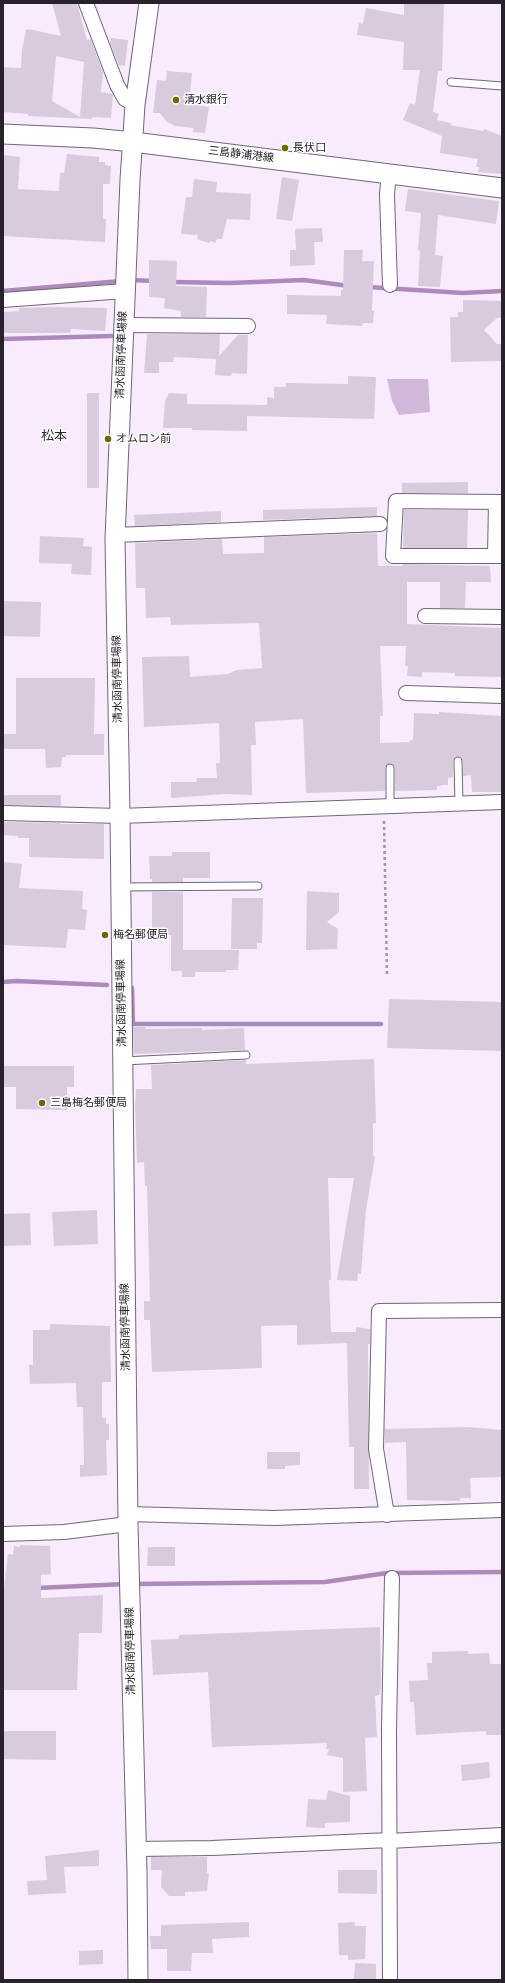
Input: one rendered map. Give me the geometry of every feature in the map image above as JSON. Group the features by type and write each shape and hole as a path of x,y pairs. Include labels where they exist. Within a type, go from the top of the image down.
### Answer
{"main road":[{"name":"清水函南停車場線","path":"138,1980 128,1519 121,887 115,535 123,325 135,105 149,3"},
{"name":"三島静浦港線","path":"3,134 93,138 133,142 502,188"}],"street":[{"path":"86,3 121,94 135,105"},
{"path":"389,173 387,194 390,285"},
{"path":"3,300 125,291"},
{"path":"123,325 248,326"},
{"path":"396,501 499,502 498,556 393,556 396,501"},
{"path":"115,535 380,524"},
{"path":"425,616 502,617"},
{"path":"406,693 502,696"},
{"path":"3,813 120,816 502,802"},
{"path":"387,1515 376,1449 379,1311 502,1310"},
{"path":"3,1534 64,1532 128,1519 274,1518 502,1510"},
{"path":"390,1980 389,1841 392,1578"},
{"path":"136,1849 219,1848 502,1835"}],"lane":[{"path":"451,82 502,86"},
{"path":"458,761 459,804"},
{"path":"387,806 390,768"},
{"path":"121,887 258,886"},
{"path":"123,1061 246,1054"}],"path":[{"path":"387,806 387,977"}],"shaded area":[{"path":"387,379 428,379 430,412 399,415 392,401"}],"building":[{"path":"52,3 77,3 87,40 91,40 103,73 101,92 113,94 111,118 92,117 92,119 28,116 28,114 3,112 3,67 21,68 22,50 26,30 28,29 61,36","holes":["56,56 84,62 80,117 52,101"]},
{"path":"404,3 444,3 442,71 438,71 433,112 439,114 437,120 451,123 450,125 483,131 484,129 502,136 502,174 478,172 479,167 476,167 478,159 440,153 442,136 403,120 410,103 415,105 420,70 403,70 404,42 357,35 359,23 363,24 366,8 404,15"},
{"path":"111,38 128,40 125,66 119,65 110,43"},
{"path":"167,71 192,73 189,104 209,107 205,133 193,132 194,128 175,126 166,121 160,113 153,113 157,80 166,81"},
{"path":"67,154 99,157 99,162 105,162 105,165 111,166 110,184 103,184 103,219 106,219 105,242 3,236 3,155 20,157 18,189 59,191 60,173 64,173"},
{"path":"282,177 299,180 292,221 276,219"},
{"path":"194,179 217,182 216,192 251,194 250,220 227,219 222,239 217,239 215,243 211,241 209,243 197,239 198,235 181,234 186,197 192,197"},
{"path":"408,189 499,201 496,224 438,215 435,255 443,256 440,287 418,286 420,251 418,250 421,213 405,211"},
{"path":"322,228 323,242 314,242 315,265 290,266 290,250 296,250 295,229"},
{"path":"344,250 363,250 362,261 374,261 373,323 363,323 362,326 326,324 327,315 287,314 287,295 341,296 341,290 343,290"},
{"path":"149,260 177,261 176,286 207,287 206,317 181,317 181,311 164,308 165,298 149,297"},
{"path":"463,300 502,301 502,318 497,318 484,330 497,344 502,344 502,361 451,362 450,317 458,317 458,312 463,312"},
{"path":"19,308 107,308 105,331 71,329 70,333 3,333 3,312 19,311"},
{"path":"147,334 220,334 219,356 238,335 248,335 247,374 232,373 231,376 215,375 216,359 174,357 173,362 159,362 159,373 144,373"},
{"path":"348,376 376,377 374,419 247,416 247,431 163,428 165,401 169,393 187,394 187,404 267,405 267,397 274,398 274,387 286,387 286,383 348,384"},
{"path":"87,393 99,393 99,488 87,488"},
{"path":"468,482 468,493 402,493 402,483"},
{"path":"377,507 377,516 263,520 263,510"},
{"path":"404,510 468,510 467,548 403,548"},
{"path":"221,511 221,522 135,526 134,515"},
{"path":"377,533 378,566 403,566 403,564 490,566 491,582 466,582 465,608 440,608 440,582 407,582 407,624 502,628 502,677 455,676 455,673 422,672 422,677 407,676 408,666 405,666 406,646 380,646 383,716 380,716 380,743 410,742 410,740 413,740 414,713 439,714 439,712 502,716 502,792 472,792 471,775 463,776 463,760 458,756 455,757 453,761 453,777 448,778 448,785 437,786 437,790 395,791 395,768 393,764 390,763 385,768 385,791 306,793 303,719 255,722 256,745 251,745 252,795 224,794 171,798 171,782 196,782 197,778 217,778 216,763 220,763 219,723 144,727 142,657 189,656 190,677 228,674 237,670 262,668 259,623 171,625 170,617 146,618 145,588 136,588 135,543 222,539 223,554 264,553 264,537"},
{"path":"40,536 84,538 83,546 92,547 91,575 71,574 72,564 39,563"},
{"path":"3,601 41,602 40,637 3,636"},
{"path":"16,678 95,678 94,734 104,734 104,755 66,755 66,757 62,757 61,767 46,768 45,749 3,749 3,734 16,734"},
{"path":"3,795 61,795 61,806 3,805"},
{"path":"3,822 104,824 104,859 29,857 29,838 18,838 18,836 3,835"},
{"path":"172,852 210,852 210,878 183,878 183,882 152,882 152,879 150,879 149,856 172,856"},
{"path":"3,862 22,864 19,888 83,891 82,909 87,910 85,930 68,929 66,948 3,945"},
{"path":"307,891 339,893 339,912 327,922 338,929 337,949 306,950"},
{"path":"152,892 183,892 183,950 239,950 238,970 226,970 226,972 195,972 195,977 182,977 182,971 171,971 171,935 152,935"},
{"path":"232,898 263,898 262,943 257,943 257,949 231,949"},
{"path":"389,999 502,1002 502,1051 387,1048"},
{"path":"133,1027 146,1027 145,1029 202,1028 202,1030 244,1028 245,1050 134,1054"},
{"path":"374,1059 376,1123 373,1123 373,1156 375,1157 366,1210 361,1274 358,1273 357,1281 337,1280 354,1178 328,1178 331,1332 356,1332 356,1327 370,1329 370,1344 368,1344 369,1489 354,1489 354,1447 349,1447 347,1343 297,1345 297,1325 261,1326 262,1368 152,1372 150,1320 144,1320 144,1301 150,1301 147,1186 145,1186 144,1162 137,1163 135,1107 136,1089 152,1089 151,1065 246,1060 246,1064"},
{"path":"3,1066 74,1066 74,1087 67,1087 67,1110 16,1109 16,1087 3,1087"},
{"path":"97,1210 98,1244 54,1246 52,1212"},
{"path":"30,1213 31,1245 3,1246 3,1214"},
{"path":"50,1324 110,1326 111,1382 102,1382 102,1418 106,1418 106,1424 109,1424 109,1440 106,1440 107,1475 80,1477 80,1465 84,1465 83,1407 77,1407 76,1383 30,1384 29,1365 33,1365 33,1330 50,1330"},
{"path":"469,1427 502,1430 502,1477 470,1478 471,1498 460,1498 460,1501 407,1500 406,1442 385,1443 385,1429"},
{"path":"267,1452 300,1452 300,1465 285,1466 285,1469 267,1469"},
{"path":"20,1545 50,1546 51,1574 41,1575 41,1598 103,1595 102,1633 79,1633 77,1690 3,1690 3,1598 8,1554 13,1555 14,1546 20,1547"},
{"path":"148,1547 175,1547 175,1566 147,1566"},
{"path":"380,1627 381,1689 380,1695 375,1696 377,1737 365,1738 367,1791 343,1792 343,1758 327,1755 329,1749 326,1749 327,1743 212,1747 208,1672 153,1675 151,1640 178,1639 180,1635"},
{"path":"468,1651 468,1654 489,1653 490,1664 502,1664 502,1735 486,1735 486,1731 416,1735 414,1702 410,1702 409,1681 428,1680 427,1663 432,1663 432,1652"},
{"path":"3,1731 56,1731 56,1760 3,1759"},
{"path":"489,1762 490,1778 462,1781 461,1765"},
{"path":"328,1790 350,1796 350,1822 325,1823 325,1828 306,1827 308,1799 326,1800"},
{"path":"99,1850 99,1866 64,1867 66,1893 28,1895 27,1881 47,1880 45,1856"},
{"path":"151,1857 207,1857 207,1873 209,1873 207,1891 185,1892 185,1896 169,1896 161,1887 162,1870 151,1870"},
{"path":"338,1870 377,1870 377,1894 338,1893"},
{"path":"249,1922 249,1937 212,1939 213,1953 192,1953 191,1971 167,1971 167,1949 151,1949 150,1936 161,1936 161,1925"},
{"path":"354,1922 355,1926 366,1926 365,1959 348,1960 348,1955 339,1955 338,1923"},
{"path":"103,1950 103,1964 79,1965 79,1951"},
{"path":"355,1963 376,1964 376,1980 354,1980"}],"waterway":[{"path":"131,280 155,281"},
{"path":"171,282 230,283 304,280 349,286"},
{"path":"3,291 121,281"},
{"path":"368,287 463,293 502,291"},
{"path":"3,339 112,336"},
{"path":"3,982 16,981 107,985"},
{"path":"132,988 133,1024 381,1024"},
{"path":"134,1584 325,1582 387,1573 502,1572"},
{"path":"37,1588 125,1584"}],"place":[{"name":"清水銀行","path":"176,100"},
{"name":"長伏口","path":"285,148"},
{"name":"オムロン前","path":"108,439"},
{"name":"梅名郵便局","path":"105,935"},
{"name":"三島梅名郵便局","path":"42,1103"}],"district":[{"name":"松本","path":"54,437"}]}
